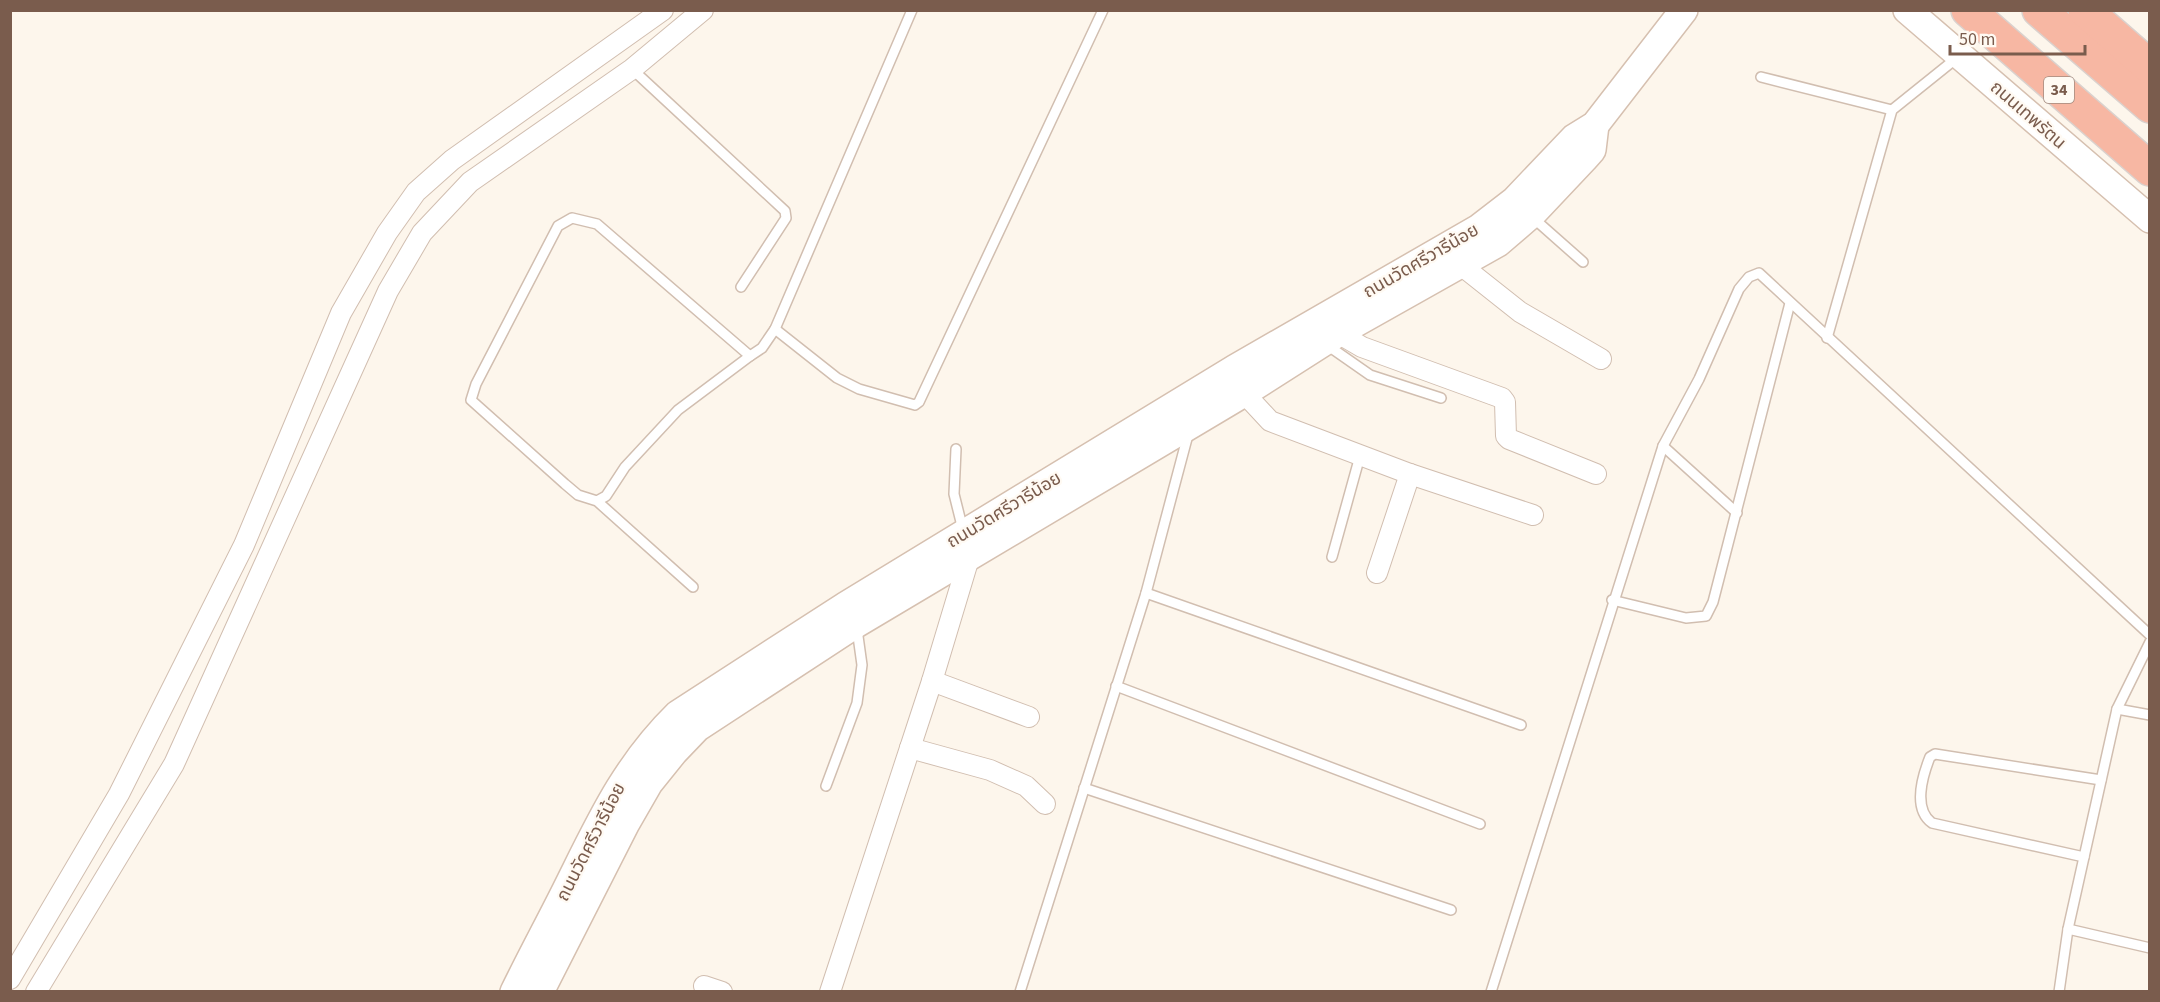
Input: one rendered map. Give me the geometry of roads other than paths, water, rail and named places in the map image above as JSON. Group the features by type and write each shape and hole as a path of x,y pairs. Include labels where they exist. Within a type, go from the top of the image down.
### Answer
{"highway":[{"name":"34","path":"1968,10 2150,169"},
{"path":"1996,10 2150,144"},
{"path":"2039,10 2150,106"},
{"path":"2085,10 2150,67"}],"main road":[{"name":"ถนนวัดศรีวารีน้อย","path":"540,992 626,823 649,783 674,752 698,728 1234,369 1479,228 1514,201 1574,138 1595,126 1683,10"},
{"name":"ถนนเทพรัตน","path":"1907,10 2150,219"},
{"name":"ถนนวัดศรีวารีน้อย","path":"514,992 605,809 631,767 655,737 678,714 844,606 966,547 1191,424 1331,338 1462,266 1498,243 1530,215 1592,150 1595,126"}],"street":[{"path":"10,979 119,794 244,545 341,313 387,233 416,192 452,160 663,10"},
{"path":"36,992 174,764 388,291 422,233 470,182 632,69 703,10"},
{"path":"1462,266 1520,312 1601,358"},
{"path":"1331,338 1502,398 1505,402 1506,436 1509,440 1596,474"},
{"path":"1244,393 1270,421 1360,456 1533,516"},
{"path":"1377,573 1410,474"},
{"path":"244,545 269,557"},
{"path":"830,992 932,681 966,547"},
{"path":"932,681 1029,717"},
{"path":"910,748 990,770 1026,786 1045,804"}],"lane":[{"path":"597,501 606,495 625,467 678,410 762,348 775,329 912,10"},
{"path":"775,329 837,378 859,389 915,405 920,402 1103,10"},
{"path":"1827,338 1892,110 1960,56"},
{"path":"632,69 785,211 786,218 741,287"},
{"path":"1761,77 1892,110"},
{"path":"1530,215 1583,262"},
{"path":"693,586 597,501 578,495 471,400 476,384 558,226 572,218 597,224 750,356"},
{"path":"1491,992 1612,600 1663,446 1699,379 1738,289 1749,277 1759,273 2150,635"},
{"path":"1612,600 1686,618 1706,616 1713,602 1737,513 1790,303"},
{"path":"1331,338 1370,375 1441,398"},
{"path":"1020,992 1146,593 1191,424"},
{"path":"1663,446 1737,513"},
{"path":"956,449 954,494 966,547"},
{"path":"1332,557 1360,456"},
{"path":"1146,593 1521,725"},
{"path":"826,786 857,703 862,665 856,624"},
{"path":"2059,992 2068,929 2117,709 2150,642"},
{"path":"1116,686 1480,824"},
{"path":"2117,709 2150,715"},
{"path":"2084,857 1932,824 1924,818 1920,808 1926,768 1930,757 1935,754 2101,780"},
{"path":"1084,788 1451,910"},
{"path":"2068,929 2150,948"}]}
